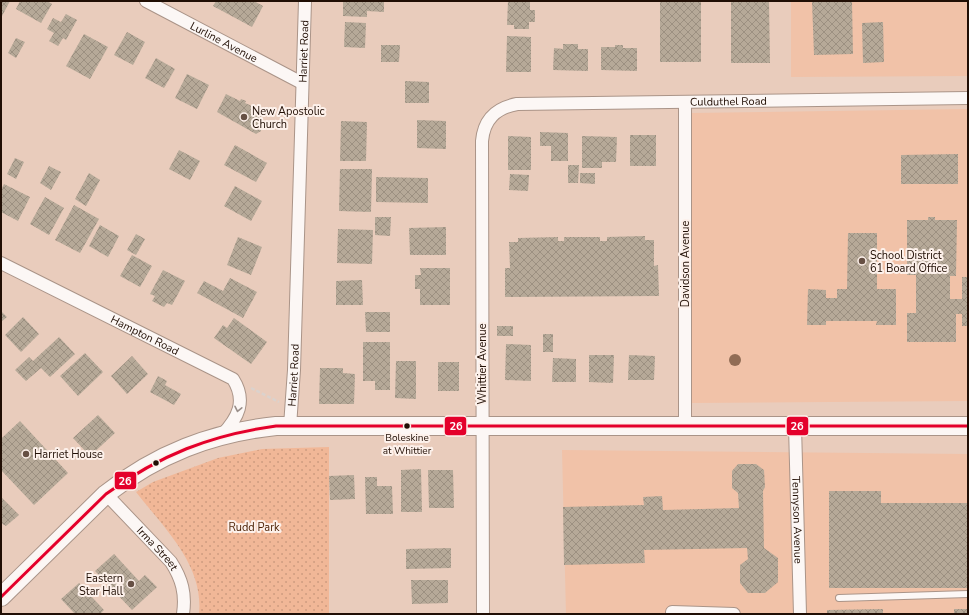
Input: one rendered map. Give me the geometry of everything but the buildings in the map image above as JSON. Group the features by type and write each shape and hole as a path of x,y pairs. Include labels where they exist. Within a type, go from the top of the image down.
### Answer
{"main road":[{"path":"1,597 106,494 142,468 161,457 185,447 222,435 262,428 290,426 968,426"}],"street":[{"name":"Lurline Avenue","path":"146,1 302,83"},
{"name":"Harriet Road","path":"290,426 305,1"},
{"name":"Culduthel Road","path":"491,115 503,108 517,104 968,98"},
{"name":"Davidson Avenue","path":"685,102 685,426"},
{"name":"Whittier Avenue","path":"484,614 482,425 482,141 485,127 491,115"},
{"name":"Hampton Road","path":"1,263 233,379"},
{"path":"222,435 234,423 239,411 239,390 233,379"},
{"name":"Tennyson Avenue","path":"795,426 800,614"},
{"name":"Irma Street","path":"106,494 171,562 177,571 184,590 183,614"},
{"path":"672,612 734,614"}],"lane":[{"path":"839,598 968,594"}],"path":[{"path":"233,379 276,402 292,403"}],"shaded area":[{"path":"791,1 968,1 968,76 791,77"},
{"path":"968,109 968,401 689,403 690,113"},
{"path":"562,450 968,454 968,614 566,614"}],"green space":[{"name":"Rudd Park","path":"329,447 329,614 199,614 199,596 189,563 170,534 136,492 153,482 218,458 262,449"}],"transit line":[{"name":"26","path":"1,597 106,494 126,480 146,468 186,449 207,441 252,430 276,426 968,426"}],"place":[{"name":"New Apostolic Church","path":"244,117"},
{"name":"School District 61 Board Office","path":"862,261"},
{"name":"Boleskine at Whittier","path":"407,426"},
{"name":"Harriet House","path":"26,454"},
{"name":"Eastern Star Hall","path":"131,584"}]}
